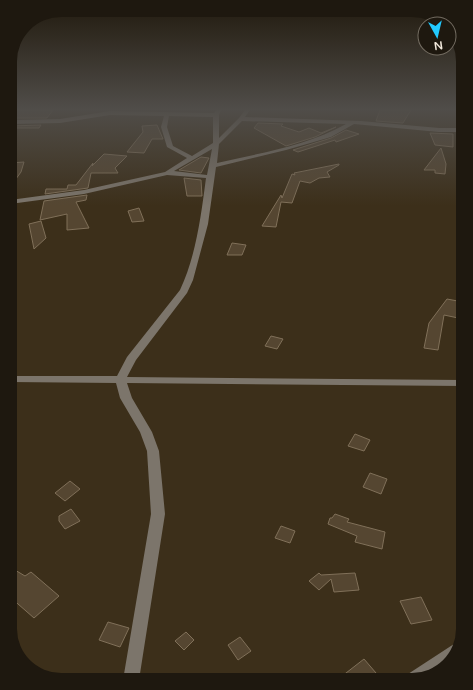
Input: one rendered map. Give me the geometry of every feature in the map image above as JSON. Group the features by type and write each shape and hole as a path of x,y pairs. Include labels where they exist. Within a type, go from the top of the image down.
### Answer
{"street":[{"path":"169,142 170,147 191,158"},
{"path":"213,166 306,142"},
{"path":"166,173 216,144"},
{"path":"132,673 158,514 153,451 146,432 126,398 120,380 132,359 184,291 189,280 204,224 216,144"},
{"path":"17,201 84,192 166,173 210,177"},
{"path":"17,379 456,384"}],"building":[{"path":"135,142 150,142 144,153 127,152"},
{"path":"279,142 298,142 286,146"},
{"path":"318,142 328,142 298,152 293,150"},
{"path":"434,142 453,142 453,147 435,145"},
{"path":"441,148 446,164 445,174 435,173 435,170 424,170"},
{"path":"104,154 127,156 115,168 118,173 91,173 88,188 45,194 46,189 67,189 68,185 76,185 93,163 92,166"},
{"path":"201,157 209,158 201,173 179,170"},
{"path":"17,162 24,162 21,172 17,177"},
{"path":"339,164 327,172 330,177 319,178 310,183 300,181 292,203 281,202 276,227 262,226 281,195 282,198 292,174 295,175 294,173"},
{"path":"184,178 201,180 202,196 187,196"},
{"path":"87,195 86,200 76,202 89,228 67,230 67,214 40,220 44,201"},
{"path":"139,208 144,221 132,222 128,211"},
{"path":"41,221 46,238 34,249 29,224"},
{"path":"232,243 246,245 242,255 227,255"},
{"path":"447,299 456,301 456,318 444,315 438,350 424,348 429,323"},
{"path":"271,336 283,339 277,349 265,346"},
{"path":"355,434 370,440 364,451 348,446"},
{"path":"370,473 387,479 381,494 363,487"},
{"path":"70,481 80,489 65,501 55,493"},
{"path":"71,509 80,521 65,529 59,521 59,516"},
{"path":"335,514 349,519 347,522 385,532 382,549 355,542 357,536 328,524 330,518 332,518"},
{"path":"281,526 295,531 290,543 275,538"},
{"path":"17,571 25,576 31,572 59,596 34,618 17,603"},
{"path":"319,573 321,575 355,573 359,590 334,592 331,579 319,590 309,581"},
{"path":"421,597 432,620 411,624 400,601"},
{"path":"108,622 129,628 120,647 99,640"},
{"path":"186,632 194,640 184,650 175,641"},
{"path":"240,637 251,651 238,660 228,645"},
{"path":"364,659 376,673 346,673"}]}
